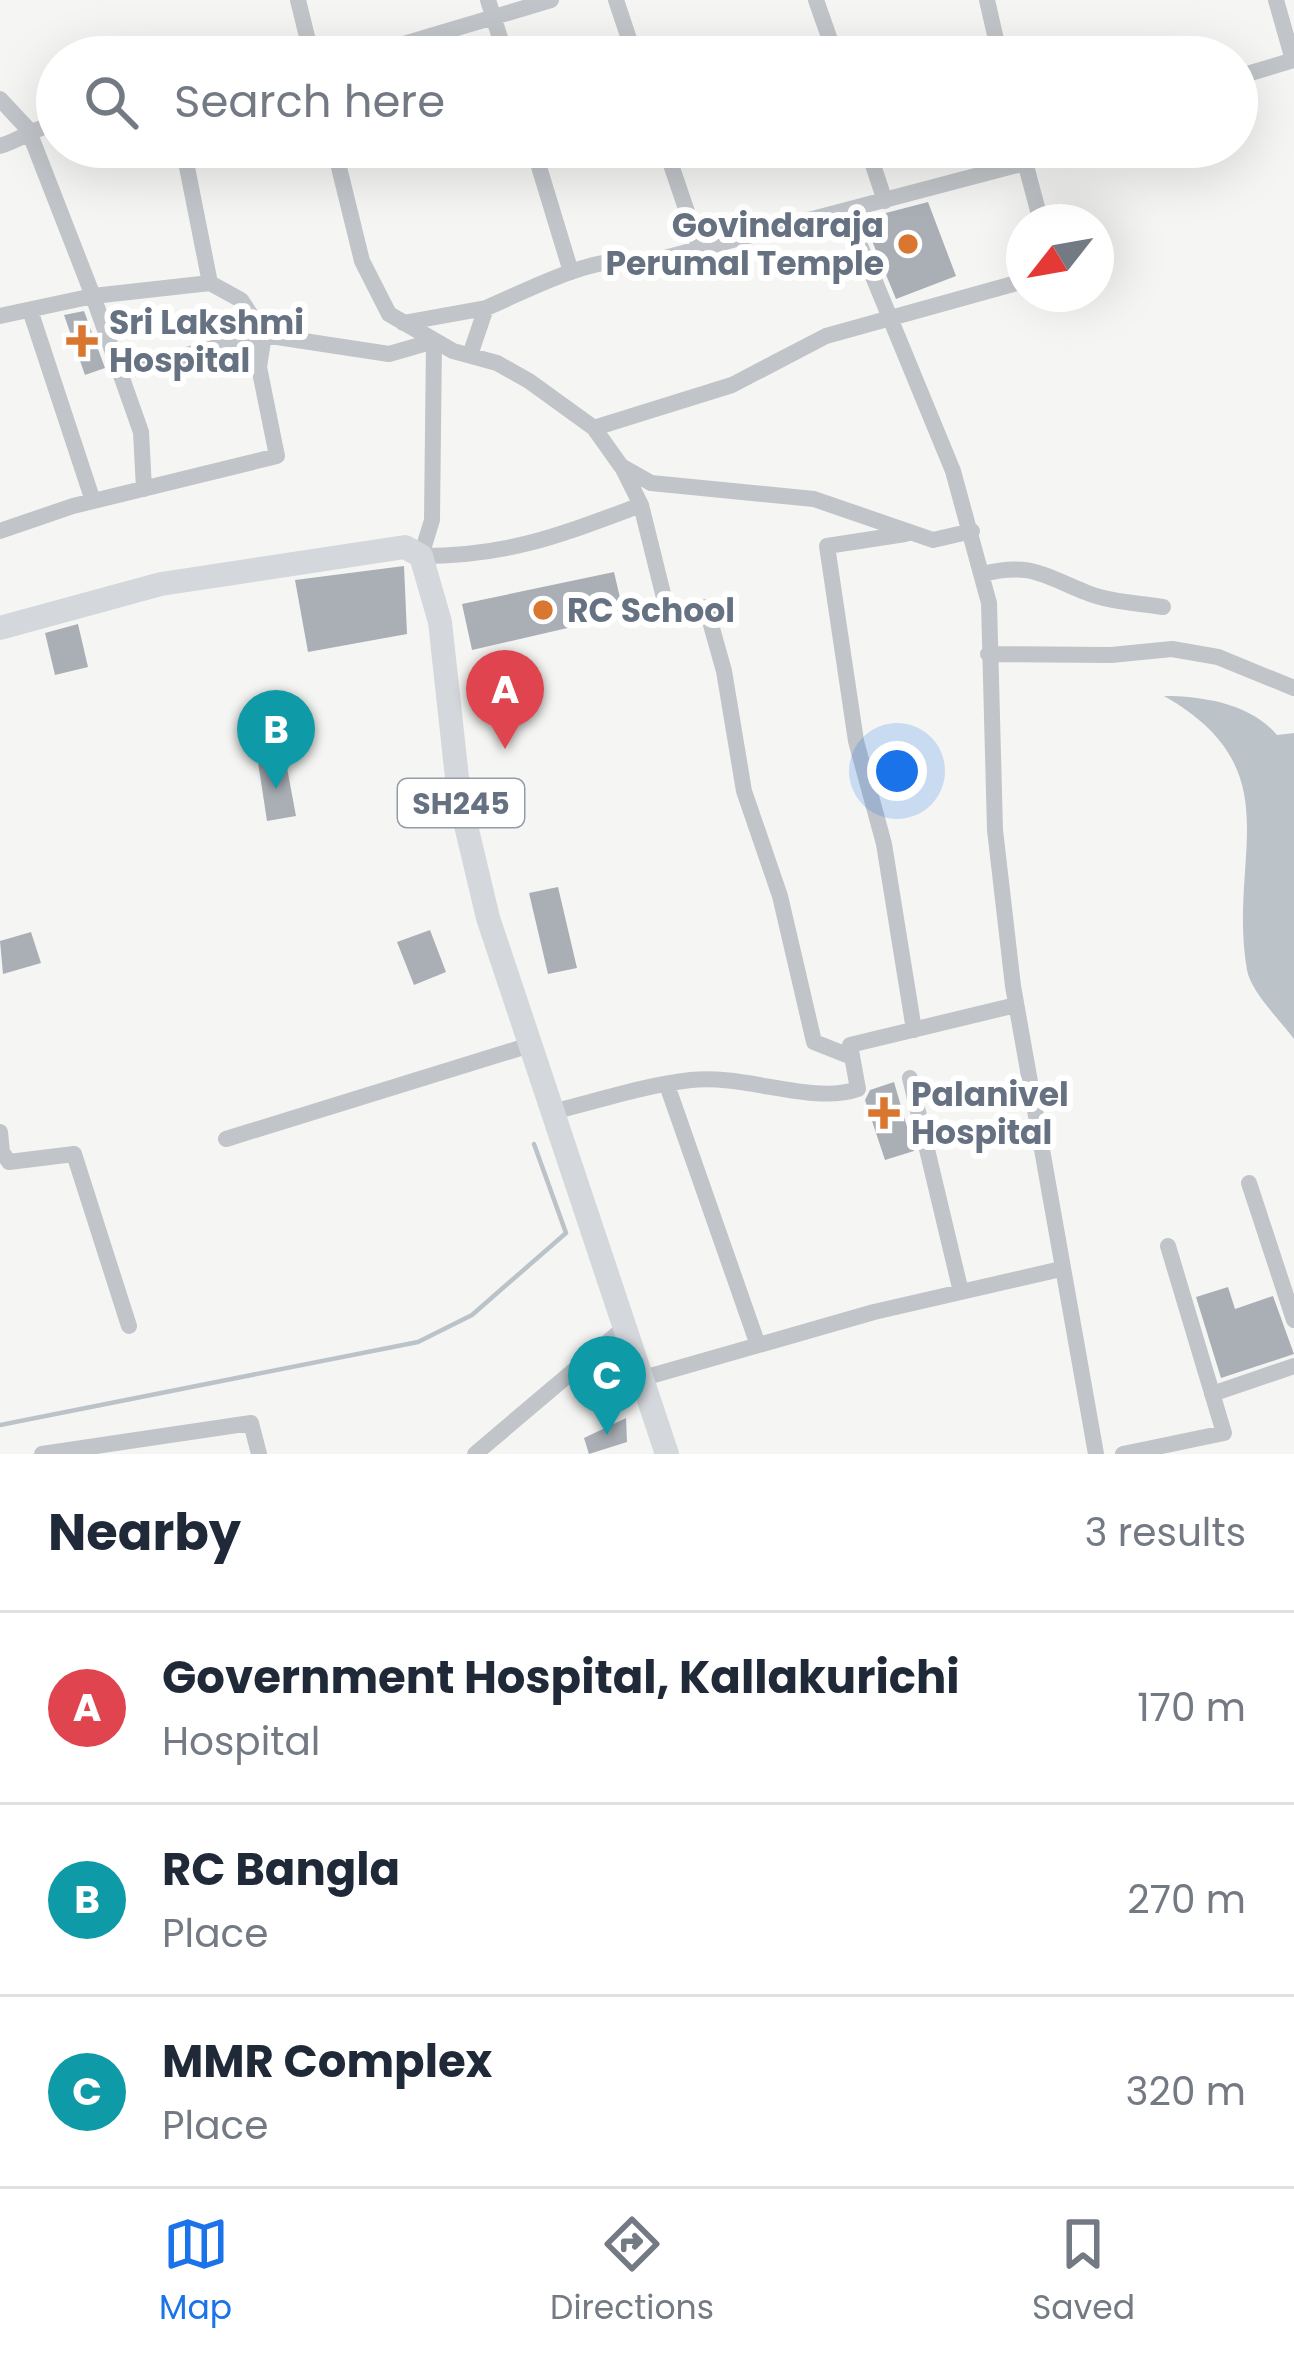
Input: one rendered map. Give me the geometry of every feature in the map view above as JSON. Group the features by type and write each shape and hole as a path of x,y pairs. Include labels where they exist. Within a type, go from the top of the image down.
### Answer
{"main road":[{"path":"0,628 160,584 405,547 421,556"},
{"name":"SH245","path":"421,556 440,622 459,796 488,918 668,1454"}],"street":[{"path":"298,0 307,36"},
{"path":"416,36 491,8 551,0"},
{"path":"616,0 628,36"},
{"path":"816,0 829,36"},
{"path":"987,0 992,36"},
{"path":"1258,71 1294,60 1276,0"},
{"path":"0,99 28,129 36,149"},
{"path":"0,146 36,127"},
{"path":"43,168 141,432 144,489"},
{"path":"187,168 210,284"},
{"path":"339,168 362,261 389,314 434,341 529,381 594,428 641,505 669,618"},
{"path":"539,168 571,272"},
{"path":"672,168 700,250"},
{"path":"874,168 885,201"},
{"path":"403,323 486,308 620,256 653,261 700,250 885,201 984,168"},
{"path":"1026,168 1036,204"},
{"path":"846,211 972,531 982,574 995,830 1016,1005 1096,1454"},
{"path":"0,316 94,296 210,284 241,300 264,335 259,367 277,456 93,501 0,530"},
{"path":"594,428 732,385 826,336 1006,286"},
{"path":"470,355 486,308"},
{"path":"30,310 93,501"},
{"path":"120,372 264,335 389,354 434,341"},
{"path":"434,341 432,520 421,556 474,556 544,543 641,505"},
{"path":"621,466 651,483 851,508 906,534 933,539 972,531"},
{"path":"906,534 826,546 856,741 884,844 914,1030"},
{"path":"982,574 1009,568 1052,574 1087,593 1162,607"},
{"path":"706,607 724,671 744,791 780,896 814,1042 852,1058"},
{"path":"988,654 1111,655 1172,649 1218,658 1294,688"},
{"path":"552,1112 692,1079 772,1083 833,1098 858,1089 850,1045 1016,1005"},
{"path":"226,1139 530,1045"},
{"path":"910,1078 961,1292"},
{"path":"667,1085 758,1345"},
{"path":"0,1132 9,1162 74,1154 129,1326"},
{"path":"1249,1183 1294,1320"},
{"path":"1123,1454 1224,1432 1168,1246"},
{"path":"640,1379 1061,1269"},
{"path":"475,1454 624,1328"},
{"path":"1212,1394 1294,1366"},
{"path":"42,1454 160,1445 251,1423 259,1454"}],"shaded area":[{"path":"1164,696 1226,704 1254,716 1277,735 1294,733 1294,1039 1260,996 1247,970 1243,929 1247,818 1242,785 1229,754 1204,724"}],"building":[{"name":"Govindaraja Perumal Temple","path":"928,202 956,276 896,299 863,219"},
{"path":"84,311 105,368 85,375 64,315"},
{"path":"404,566 407,634 308,652 295,580"},
{"name":"RC School","path":"614,572 624,615 472,650 462,604"},
{"path":"78,624 88,667 55,675 45,633"},
{"path":"285,757 296,816 267,821 258,762"},
{"path":"558,887 577,968 548,974 529,893"},
{"path":"430,930 446,972 414,985 397,942"},
{"path":"31,932 41,963 3,974 0,941"},
{"path":"894,1082 914,1151 885,1160 865,1100 870,1090"},
{"path":"1228,1287 1235,1309 1273,1296 1294,1354 1221,1378 1196,1297"},
{"path":"626,1418 627,1442 589,1454 584,1438"}],"waterway":[{"path":"0,1425 418,1342 472,1315 566,1233 534,1144"}],"place":[{"name":"Govindaraja Perumal Temple","path":"908,244"},
{"name":"Sri Lakshmi Hospital","path":"82,341"},
{"name":"RC School","path":"543,610"},
{"name":"Government Hospital, Kallakurichi","path":"505,749"},
{"name":"RC Bangla","path":"276,789"},
{"name":"Palanivel Hospital","path":"884,1113"},
{"name":"MMR Complex","path":"607,1435"}]}
